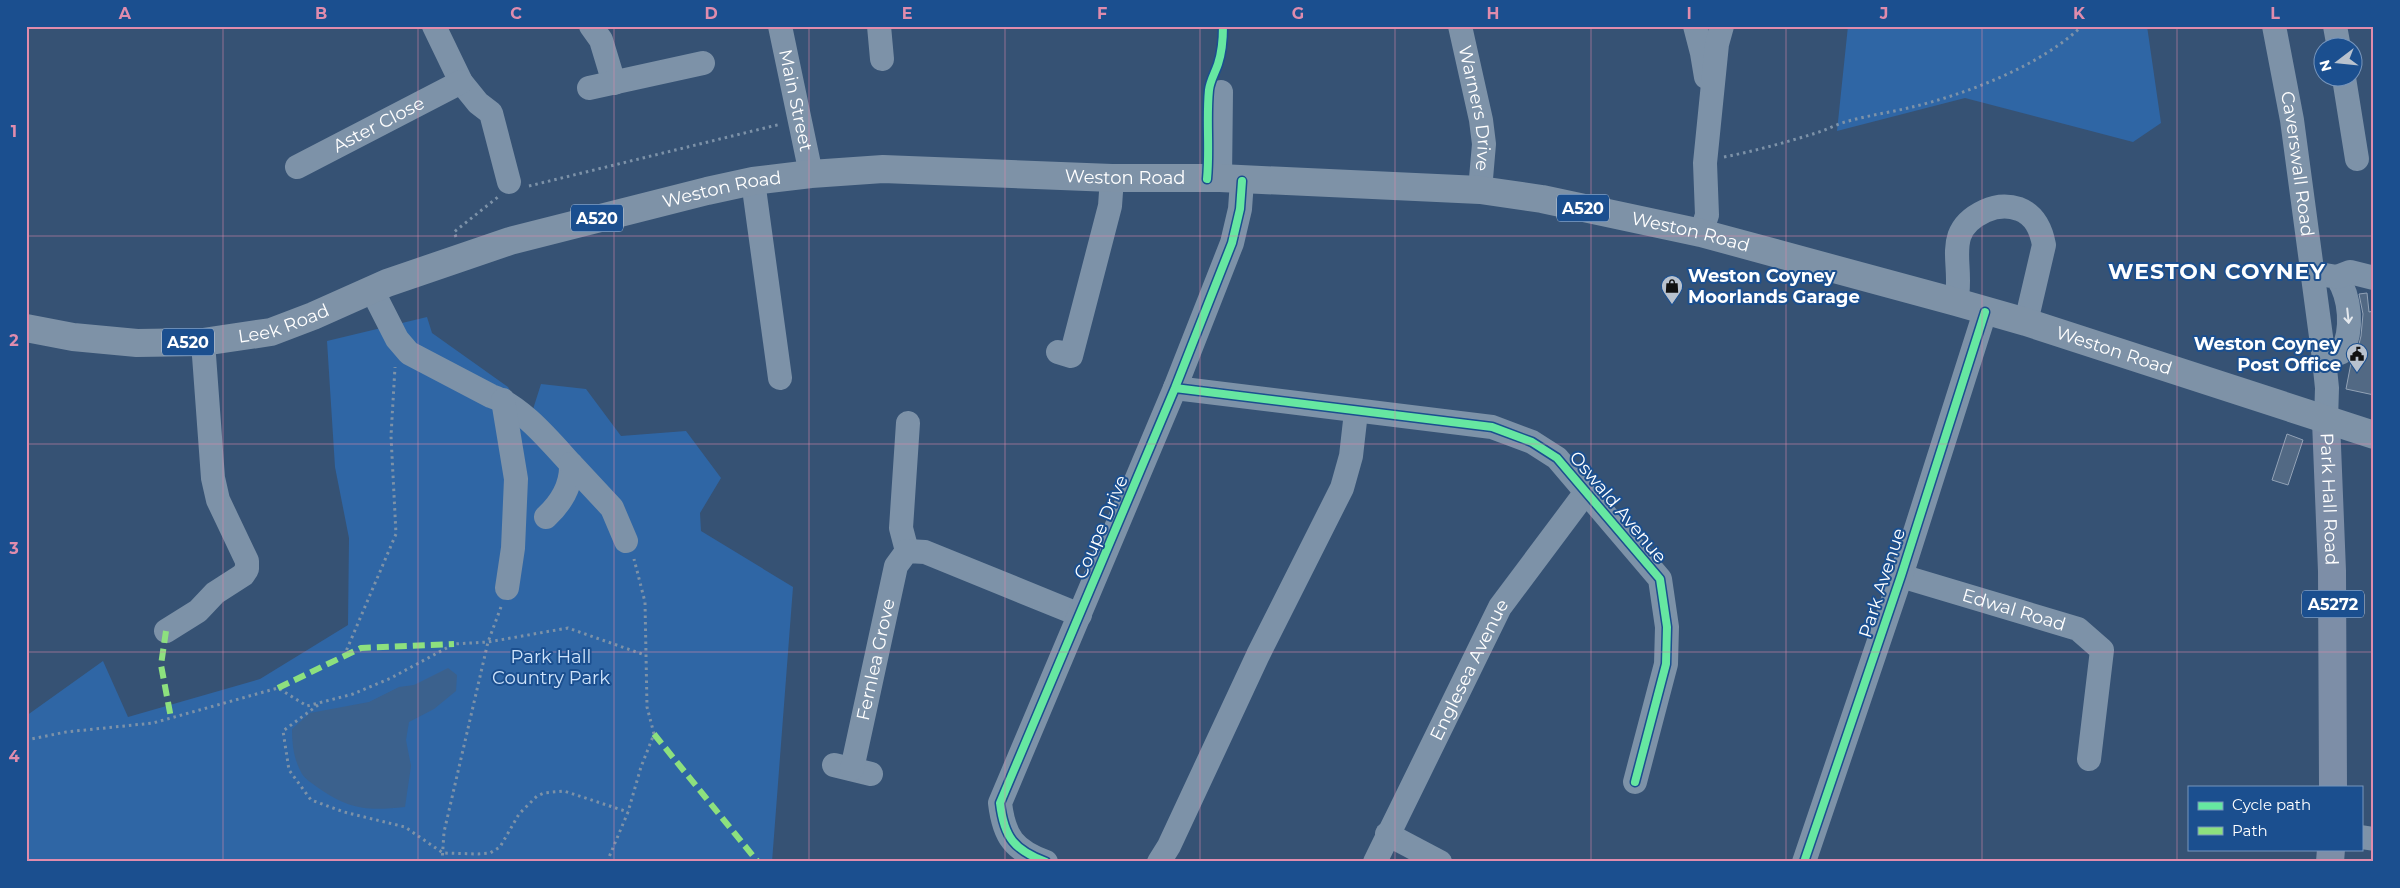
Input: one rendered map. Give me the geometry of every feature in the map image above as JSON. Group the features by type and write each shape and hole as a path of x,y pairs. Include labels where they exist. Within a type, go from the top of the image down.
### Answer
{"highway":[{"name":"Weston Road","path":"380,286 464,256 560,228 753,181 811,174 883,169 1480,190 1542,199 1700,233 1956,302 1985,312 2026,322 2326,421 2374,435"},
{"name":"Leek Road","path":"26,328 73,338 137,343 203,342 271,332 313,316 380,286"}],"main road":[{"name":"Park Hall Road","path":"2326,421 2332,571 2333,786"}],"street":[{"path":"434,26 461,82 478,103 491,114 507,187"},
{"path":"591,26 601,40 614,83"},
{"name":"Main Street","path":"780,26 811,174"},
{"path":"879,26 882,59"},
{"name":"Warners Drive","path":"1460,26 1481,120 1484,144 1480,190"},
{"path":"1695,26 1702,52 1710,111"},
{"path":"1700,233 1707,215 1705,163 1717,44 1722,26"},
{"name":"Caverswall Road","path":"2274,26 2292,120 2328,388 2326,421"},
{"path":"589,88 703,63"},
{"name":"Aster Close","path":"297,167 461,82"},
{"path":"2346,88 2357,158"},
{"name":"Coupe Drive","path":"1046,862 1026,854 1011,840 1002,825 1000,803 1175,388 1232,242 1240,209 1231,180 1221,92"},
{"path":"1058,352 1071,356 1110,206 1112,178"},
{"path":"753,181 780,378"},
{"path":"1956,302 1960,287 1956,254 1960,232 1968,220 1990,209 2002,206 2018,209 2033,218 2042,234 2044,245 2026,322"},
{"path":"2312,276 2337,277 2350,272 2374,278"},
{"path":"2324,359 2342,352 2349,330 2345,289 2337,277"},
{"path":"380,286 397,339 410,353 491,396 503,400 571,464 612,508 626,540"},
{"name":"Park Avenue","path":"1804,862 1901,576 1985,312"},
{"path":"166,632 198,611 214,593 243,575 247,569 247,561 216,492 203,342"},
{"name":"Oswald Avenue","path":"1175,388 1500,430 1532,442 1557,458 1660,579 1665,601 1667,627 1666,664 1635,782"},
{"path":"503,400 516,479 514,548 507,588"},
{"path":"1159,862 1169,846 1258,655 1342,488 1351,456 1356,412"},
{"path":"904,421 901,528 907,551 925,552 1080,615"},
{"path":"546,517 556,507 572,479 571,464"},
{"name":"Englesea Avenue","path":"1375,862 1387,834 1500,607 1586,492"},
{"name":"Fernlea Grove","path":"852,769 896,566 907,551"},
{"name":"Edwal Road","path":"1901,576 2078,629 2102,650 2089,759"},
{"path":"1387,834 1440,862"}],"path":[{"path":"1705,163 1795,139 1846,121 1906,109 1952,96 2002,76 2068,38 2082,26"},
{"path":"464,256 454,232 507,187 799,120"},
{"path":"344,656 396,534 391,436 397,339"},
{"path":"607,862 628,812 641,767 654,734 647,707 645,602 634,557 626,540"},
{"path":"442,862 444,832 488,642 507,588"},
{"path":"26,740 66,732 153,723 278,688 307,706 353,694 391,678 454,644 488,642 568,628 645,655"},
{"path":"321,703 283,732 289,770 311,800 344,812 405,827 443,853 490,853 500,847 518,814 536,796 544,793 564,791 628,812"}],"green space":[{"path":"1848,26 2147,26 2161,123 2133,142 1965,98 1837,131"},
{"name":"Park Hall Country Park","path":"427,317 432,333 508,387 528,425 541,384 586,389 621,436 686,431 721,478 700,513 701,531 793,587 772,862 26,862 26,716 103,661 128,717 260,679 348,625 349,538 335,467 327,341"}],"shaded area":[{"path":"448,668 457,675 456,691 434,709 409,722 406,740 411,766 405,807 380,809 349,804 329,795 303,776 295,758 292,729 310,713 369,702 399,687 414,685"}],"building":[{"path":"2367,293 2369,312 2374,311 2374,395 2346,389 2351,363 2361,336 2363,314 2359,294"},
{"path":"2287,434 2303,440 2288,485 2272,480"}],"marked path":[{"path":"166,631 161,665 171,718"},
{"path":"278,688 361,648 454,644"},
{"path":"654,734 758,862"}],"cycle path":[{"path":"1207,179 1209,90 1220,55 1223,26"},
{"path":"1046,862 1018,847 1013,841 1004,825 1000,803 1175,388 1232,243 1240,209 1242,181"},
{"path":"1804,862 1901,576 1985,312"},
{"path":"1175,388 1492,427 1532,442 1557,458 1660,579 1667,627 1666,664 1635,782"}],"place":[{"name":"Weston Coyney Moorlands Garage","path":"1672,305"},
{"name":"Weston Coyney Post Office","path":"2357,373"}],"district":[{"name":"WESTON COYNEY","path":"2217,271"}]}
